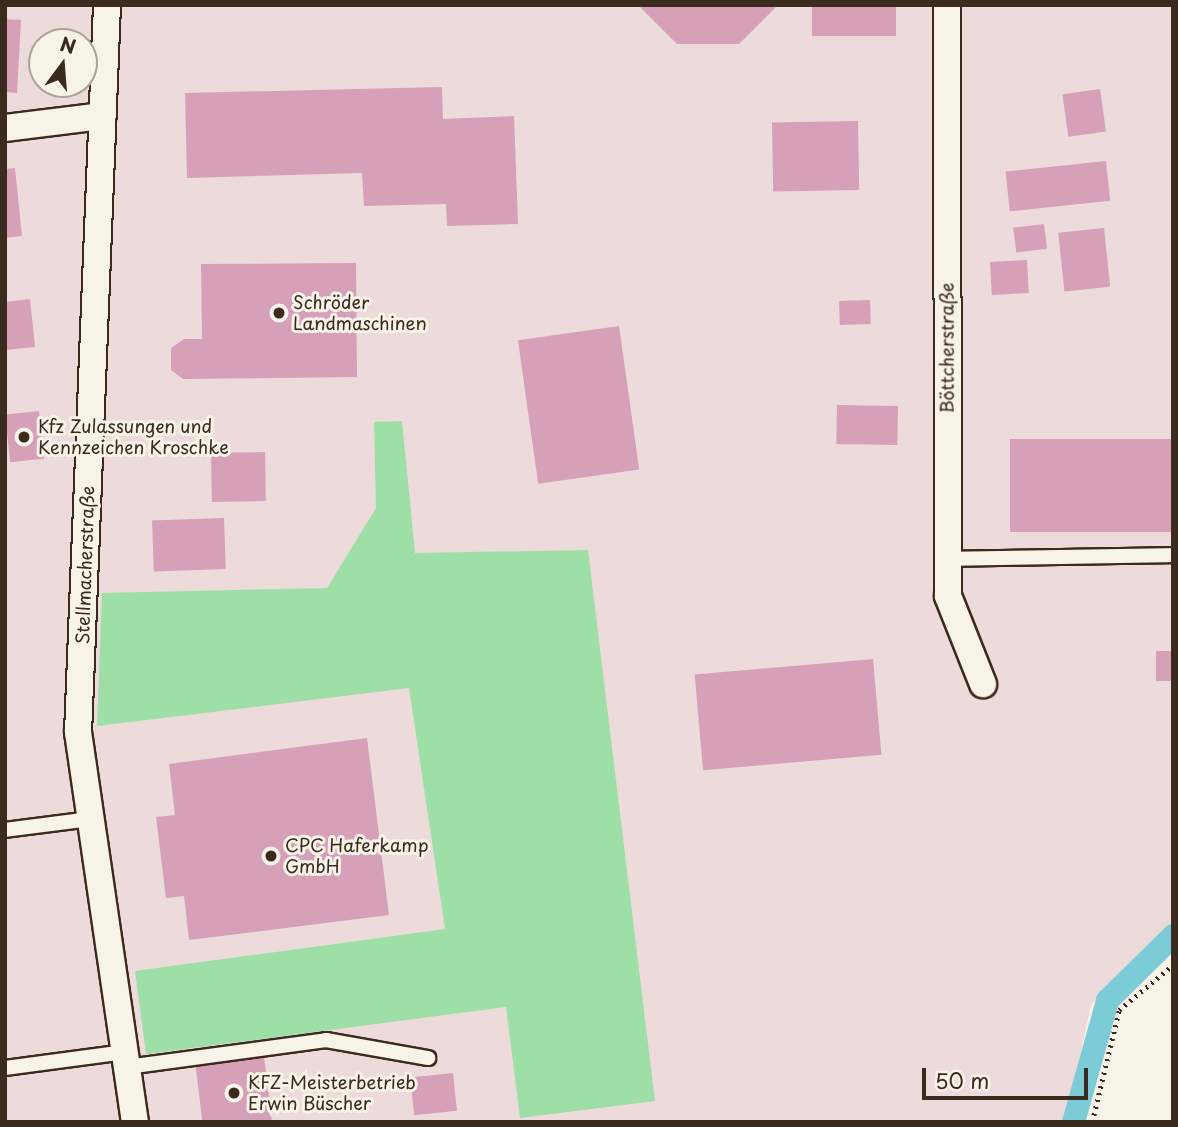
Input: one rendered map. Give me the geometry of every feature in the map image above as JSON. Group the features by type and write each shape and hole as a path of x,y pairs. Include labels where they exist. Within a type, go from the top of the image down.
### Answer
{"street":[{"name":"Stellmacherstraße","path":"107,5 78,732 135,1122"},
{"name":"Böttcherstraße","path":"947,5 948,596 983,684"},
{"path":"5,128 102,116"}],"lane":[{"path":"947,559 1173,555"},
{"path":"5,830 91,819"},
{"path":"5,1068 126,1060 326,1040 428,1058"}],"path":[{"path":"1092,1122 1119,1010 1173,965"}],"shaded area":[{"path":"5,5 1173,5 1173,922 1091,1005 1066,1122 5,1122"}],"green space":[{"path":"402,421 415,553 588,550 655,1101 520,1118 506,1007 146,1054 135,971 445,929 409,688 97,726 102,593 327,588 376,508 374,422"}],"building":[{"path":"638,5 778,5 739,44 677,44"},
{"path":"812,5 896,5 896,36 812,36"},
{"path":"5,19 21,20 17,93 5,92"},
{"path":"442,87 443,119 514,116 518,224 447,226 446,204 364,206 362,173 187,178 185,93"},
{"path":"1100,89 1106,132 1068,137 1062,94"},
{"path":"858,121 859,190 773,191 772,123"},
{"path":"1106,161 1110,201 1010,211 1006,172"},
{"path":"15,168 22,236 5,238 5,169"},
{"path":"1044,224 1047,249 1016,253 1013,228"},
{"path":"1104,228 1110,287 1064,291 1058,233"},
{"path":"1027,260 1029,293 992,295 990,262"},
{"name":"Schröder Landmaschinen","path":"356,263 357,377 183,379 171,370 171,348 184,339 202,339 201,264"},
{"path":"30,299 35,347 5,350 5,302"},
{"path":"870,300 871,324 840,325 839,301"},
{"path":"619,326 639,470 538,484 518,340"},
{"path":"837,405 898,406 897,445 836,444"},
{"name":"Kfz Zulassungen und Kennzeichen Kroschke","path":"39,411 44,459 10,462 5,415"},
{"path":"1010,439 1173,439 1173,532 1010,532"},
{"path":"265,452 266,501 212,502 211,453"},
{"path":"224,518 226,569 154,571 152,521"},
{"path":"1156,651 1173,651 1173,681 1156,681"},
{"path":"873,659 881,755 703,770 695,675"},
{"name":"CPC Haferkamp GmbH","path":"367,738 389,915 189,940 184,896 166,898 156,817 175,815 169,764"},
{"name":"KFZ-Meisterbetrieb Erwin Büscher","path":"264,1057 272,1122 202,1122 196,1065"},
{"path":"453,1073 457,1111 414,1115 410,1077"}],"waterway":[{"path":"1073,1122 1107,1000 1173,935"}],"place":[{"name":"Schröder Landmaschinen","path":"279,313"},
{"name":"Kfz Zulassungen und Kennzeichen Kroschke","path":"24,437"},
{"name":"CPC Haferkamp GmbH","path":"271,856"},
{"name":"KFZ-Meisterbetrieb Erwin Büscher","path":"234,1093"}]}
